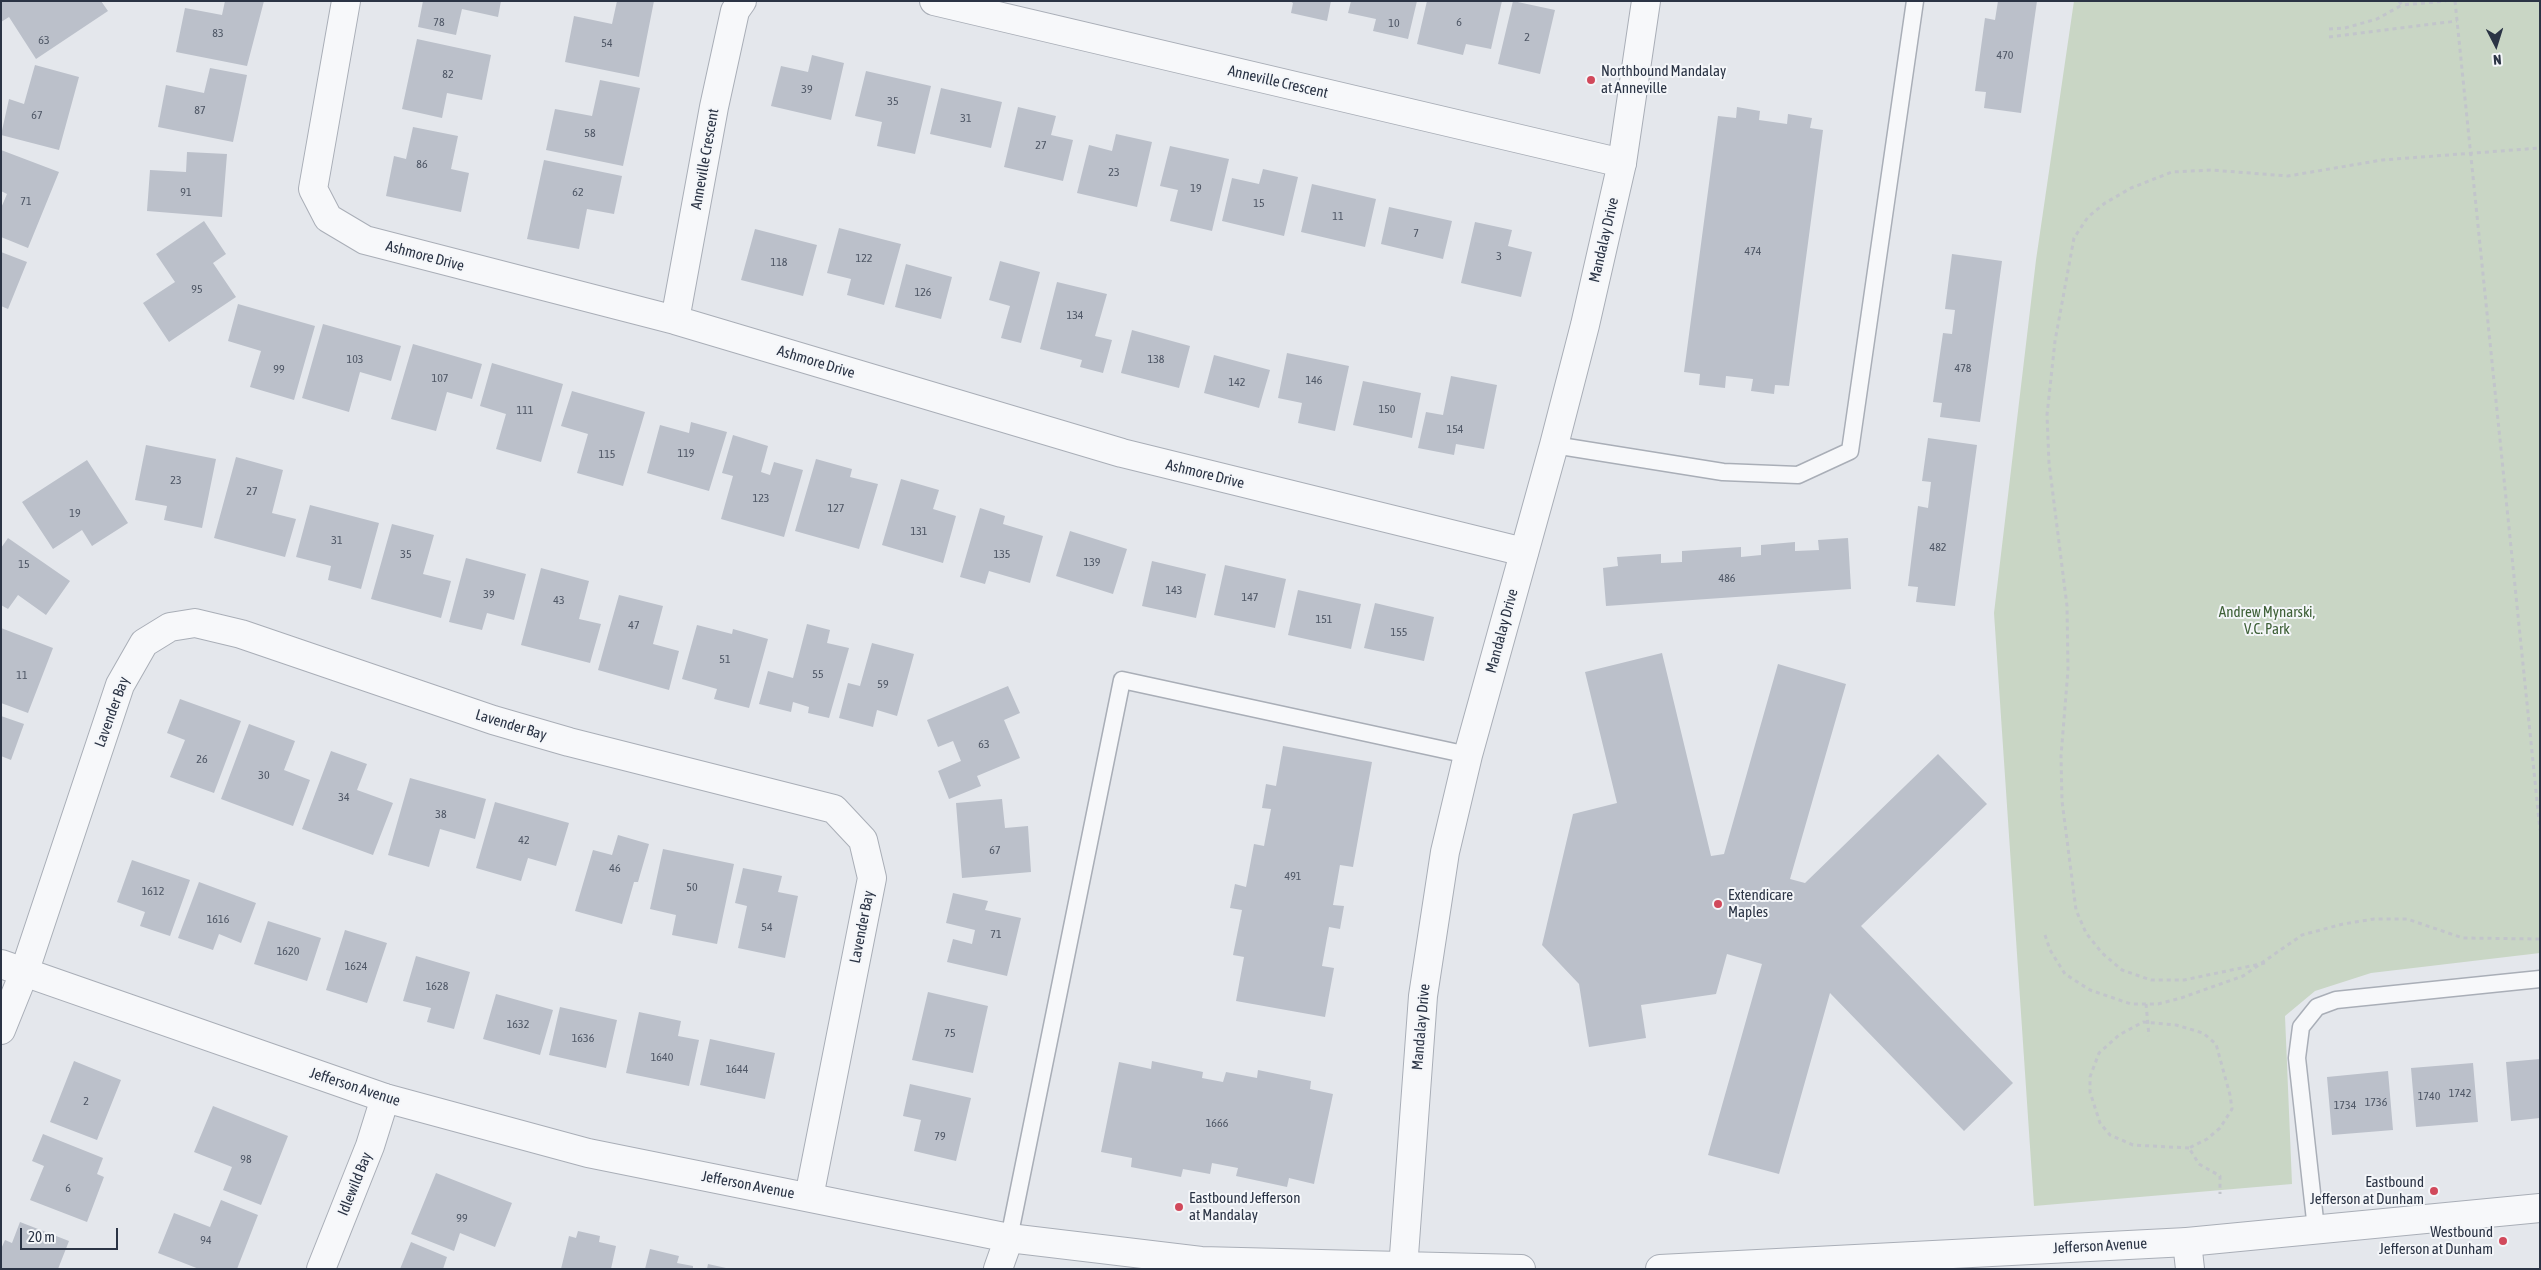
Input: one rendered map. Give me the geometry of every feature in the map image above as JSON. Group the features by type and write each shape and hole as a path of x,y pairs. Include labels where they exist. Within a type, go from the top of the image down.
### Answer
{"street":[{"name":"Ashmore Drive","path":"346,1 313,189 328,218 365,240 676,320 1122,453 1524,552"},
{"name":"Anneville Crescent","path":"676,320 714,107 735,11 742,1"},
{"name":"Anneville Crescent","path":"934,1 1622,162"},
{"name":"Mandalay Drive","path":"1403,1268 1423,996 1445,852 1468,755 1554,445 1589,308 1622,162 1646,1"},
{"name":"Lavender Bay","path":"13,968 120,685 144,643 170,627 195,623 241,634 493,720 570,742 834,809 862,840 872,878 809,1197"},
{"name":"Jefferson Avenue","path":"13,968 385,1098 588,1153 1009,1238 1201,1265 1520,1269"},
{"path":"1,1030 13,968"},
{"name":"Idlewild Bay","path":"321,1269 370,1146 385,1098"},
{"name":"Jefferson Avenue","path":"1660,1269 2188,1242 2316,1228 2540,1208"},
{"path":"998,1269 1009,1238"},
{"path":"2188,1242 2190,1269"}],"lane":[{"path":"1554,445 1722,472 1798,475 1850,451 1915,1"},
{"path":"1009,1238 1122,680 1468,755"},
{"path":"2316,1228 2298,1058 2301,1027 2317,1007 2336,1000 2540,980"}],"path":[{"path":"2329,29 2377,19 2400,3 2446,1"},
{"path":"2455,1 2540,830"},
{"path":"2329,36 2457,21"},
{"path":"2265,963 2184,980 2151,980 2122,970 2102,954 2086,933 2076,910 2062,801 2060,756 2068,670 2067,606 2049,463 2047,415 2055,341 2074,238 2088,217 2105,203 2131,188 2172,172 2211,170 2288,176 2382,160 2540,148"},
{"path":"2045,935 2050,950 2064,974 2090,990 2131,1004 2158,1004 2226,983 2243,976 2265,963 2302,935 2318,929 2374,919 2407,919 2463,938 2540,939"},
{"path":"2146,1004 2146,1022 2150,1036"},
{"path":"2146,1022 2176,1025 2203,1033 2216,1044 2228,1086 2232,1109 2220,1128 2207,1139 2189,1148 2156,1148 2133,1145 2110,1135 2100,1123 2090,1092 2090,1077 2099,1053 2119,1034 2146,1022"},
{"path":"2189,1148 2199,1164 2220,1176 2220,1194"}],"green space":[{"name":"Andrew Mynarski, V.C. Park","path":"2074,1 2540,1 2540,953 2371,973 2315,991 2285,1016 2292,1184 2034,1206 1994,613 2036,260"}],"building":[{"path":"1,1 101,1 108,11 36,59 9,17 1,22"},
{"path":"225,1 264,1 247,66 176,52 185,8 222,15"},
{"path":"423,1 501,1 498,17 462,9 456,35 418,27"},
{"path":"617,1 654,1 639,77 565,62 574,16 612,24"},
{"path":"1290,1 1331,1 1327,21 1291,13 1293,3"},
{"path":"1351,1 1417,1 1408,39 1373,31 1376,19 1348,13"},
{"path":"1427,1 1502,1 1491,49 1466,44 1463,55 1417,44"},
{"path":"1513,1 1555,10 1540,74 1498,64"},
{"path":"1998,1 2037,1 2021,113 1984,108 1986,92 1975,91 1985,18 1995,20"},
{"path":"417,39 491,55 482,100 447,93 442,118 402,109"},
{"path":"812,55 844,63 831,120 771,106 781,66 808,72"},
{"path":"35,65 79,77 59,150 1,135 9,99 24,104"},
{"path":"210,68 247,75 233,142 158,127 166,85 204,93"},
{"path":"866,71 931,86 915,154 877,146 882,122 855,116"},
{"path":"600,80 640,88 623,166 546,150 555,109 592,116"},
{"path":"941,88 1002,102 991,148 930,134"},
{"path":"1018,107 1056,116 1051,135 1073,140 1063,181 1004,167"},
{"path":"1737,107 1760,111 1759,120 1787,124 1788,114 1812,118 1810,128 1823,130 1789,386 1775,385 1774,394 1751,391 1753,379 1726,376 1725,388 1699,385 1700,374 1684,372 1718,116 1736,118"},
{"path":"413,127 458,136 451,169 469,173 461,212 386,196 394,156 406,159"},
{"path":"1116,134 1152,142 1137,207 1077,193 1089,145 1112,151"},
{"path":"1170,146 1229,159 1212,231 1170,221 1178,190 1160,186"},
{"path":"1,150 59,172 28,248 1,237 1,208 7,194 1,191"},
{"path":"187,152 227,154 222,217 147,211 150,170 186,172"},
{"path":"544,160 622,176 614,214 587,209 579,249 527,239"},
{"path":"1263,169 1298,177 1284,236 1222,221 1232,178 1259,184"},
{"path":"1312,184 1376,199 1365,247 1301,232"},
{"path":"1389,207 1452,221 1443,259 1381,244"},
{"path":"204,221 226,254 213,263 236,297 169,342 143,303 175,282 156,254"},
{"path":"1475,222 1512,230 1508,246 1532,252 1521,297 1461,283"},
{"path":"839,228 901,244 884,305 847,295 851,279 827,273"},
{"path":"755,229 817,245 803,296 741,280"},
{"path":"1,252 27,262 8,309 1,306"},
{"path":"1952,254 2002,261 1980,422 1940,417 1942,403 1933,402 1943,333 1952,334 1955,310 1945,309"},
{"path":"1000,261 1040,272 1021,343 1001,338 1010,306 989,300"},
{"path":"906,264 952,277 941,319 895,307"},
{"path":"1057,282 1107,294 1095,336 1112,340 1103,373 1080,367 1082,360 1040,349"},
{"path":"238,304 315,326 294,400 250,387 261,351 228,341"},
{"path":"323,324 401,346 391,381 360,372 349,412 302,398"},
{"path":"1132,330 1190,346 1179,388 1121,373"},
{"path":"413,344 482,364 472,399 447,392 436,431 391,419"},
{"path":"1287,353 1349,366 1335,431 1298,423 1302,403 1278,398"},
{"path":"1214,355 1270,370 1259,408 1204,393"},
{"path":"492,363 563,384 541,462 496,449 506,414 480,406"},
{"path":"1451,376 1497,385 1484,449 1456,444 1454,455 1418,448 1426,412 1443,415"},
{"path":"1363,381 1421,393 1412,438 1353,425"},
{"path":"572,391 645,412 623,486 577,473 588,434 561,426"},
{"path":"691,422 727,432 709,491 647,473 660,425 689,433"},
{"path":"733,435 768,446 761,472 770,475 774,462 803,470 784,537 721,519 733,476 722,473"},
{"path":"1928,438 1977,445 1955,606 1916,602 1918,587 1908,586 1918,506 1928,508 1931,482 1922,481"},
{"path":"146,445 216,459 202,528 164,520 167,506 135,500"},
{"path":"236,457 283,470 272,513 296,519 285,557 214,538"},
{"path":"816,459 852,469 850,477 878,484 859,549 795,531"},
{"path":"87,460 128,523 92,546 82,530 53,549 22,502"},
{"path":"901,479 939,490 933,509 956,516 943,563 882,545"},
{"path":"310,505 379,523 361,589 328,580 331,566 296,557"},
{"path":"980,508 1005,516 1003,524 1043,536 1030,583 989,571 985,584 960,577"},
{"path":"392,524 434,535 423,574 451,581 441,618 371,599"},
{"path":"1070,531 1127,549 1113,594 1056,576"},
{"path":"8,538 70,581 46,615 18,595 8,609 1,605 1,548"},
{"path":"1848,538 1851,589 1606,606 1603,568 1618,566 1617,557 1661,554 1661,563 1682,562 1682,551 1741,547 1741,557 1761,555 1761,545 1795,542 1795,551 1819,550 1818,540"},
{"path":"466,558 526,574 514,620 487,613 482,630 449,622"},
{"path":"1152,561 1206,574 1196,618 1142,606"},
{"path":"1225,565 1286,579 1275,628 1214,615"},
{"path":"541,568 589,581 579,619 601,624 590,663 521,645"},
{"path":"1298,590 1361,604 1351,649 1288,635"},
{"path":"619,595 663,606 653,644 679,651 669,690 598,670"},
{"path":"1375,603 1434,617 1424,661 1364,648"},
{"path":"807,624 830,630 827,643 849,648 829,718 808,713 809,707 793,702 791,712 759,704 768,671 793,678"},
{"path":"697,625 732,634 733,629 768,639 749,708 714,699 717,689 682,679"},
{"path":"1,628 53,648 28,713 1,703"},
{"path":"872,643 914,654 897,716 877,710 873,727 839,718 848,683 860,686"},
{"name":"Extendicare Maples","path":"1662,653 1711,856 1724,854 1778,664 1846,684 1790,879 1805,883 1938,754 1987,804 1861,926 2013,1083 1964,1131 1830,993 1779,1174 1708,1155 1762,964 1727,954 1716,994 1641,1005 1646,1038 1589,1047 1579,984 1542,945 1573,814 1617,803 1585,672"},
{"path":"1008,686 1020,713 1004,720 1020,758 977,776 981,786 949,799 938,771 961,761 953,741 938,747 927,720"},
{"path":"180,699 241,721 214,793 170,777 185,740 167,733"},
{"path":"1,716 24,724 11,760 1,756"},
{"path":"249,724 295,741 284,770 310,780 293,826 221,799"},
{"path":"1283,746 1372,762 1353,867 1340,865 1333,905 1344,906 1340,929 1329,927 1322,966 1334,968 1325,1017 1236,1001 1244,957 1233,955 1242,910 1230,908 1235,884 1246,887 1254,844 1264,846 1271,809 1262,808 1266,784 1276,786"},
{"path":"331,751 367,764 357,790 393,803 373,855 302,829"},
{"path":"410,778 486,799 475,839 440,829 429,867 388,855"},
{"path":"1002,799 1005,828 1028,826 1031,872 962,878 956,803"},
{"path":"495,802 569,823 556,866 528,858 521,881 476,868"},
{"path":"618,835 649,844 638,882 634,882 622,924 575,911 593,850 612,855"},
{"path":"663,849 734,864 717,944 672,935 676,915 650,909"},
{"path":"132,860 190,880 170,936 140,926 145,912 117,902"},
{"path":"743,868 782,876 778,892 798,896 785,958 738,948 747,906 735,903"},
{"path":"199,882 256,903 241,943 219,934 213,950 178,938"},
{"path":"953,893 988,901 985,910 1021,918 1007,976 947,962 953,939 972,944 975,930 946,923"},
{"path":"268,921 321,938 307,981 254,964"},
{"path":"345,930 387,943 367,1003 326,990"},
{"path":"416,956 470,972 454,1029 427,1022 431,1008 403,1001"},
{"path":"928,992 988,1006 973,1073 912,1060"},
{"path":"496,994 553,1010 540,1055 483,1039"},
{"path":"560,1007 617,1020 606,1068 549,1055"},
{"path":"639,1012 681,1021 678,1036 699,1040 689,1086 626,1073"},
{"path":"710,1039 775,1053 765,1099 700,1085"},
{"path":"2540,1059 2540,1118 2511,1121 2506,1062"},
{"path":"74,1061 121,1080 97,1140 50,1122"},
{"path":"1152,1061 1203,1072 1202,1078 1223,1082 1226,1072 1257,1078 1258,1070 1311,1081 1310,1089 1333,1094 1314,1184 1289,1178 1287,1187 1236,1176 1238,1168 1212,1163 1210,1174 1183,1169 1181,1177 1131,1167 1132,1158 1101,1152 1119,1062 1151,1069"},
{"path":"2473,1063 2478,1122 2416,1127 2411,1068"},
{"path":"2388,1071 2393,1130 2332,1135 2327,1077"},
{"path":"910,1084 971,1098 956,1161 914,1151 921,1120 903,1116"},
{"path":"213,1106 288,1136 261,1205 223,1190 232,1167 194,1152"},
{"path":"43,1134 103,1158 97,1174 104,1177 87,1222 30,1200 44,1166 32,1161"},
{"path":"436,1173 512,1203 495,1247 460,1233 454,1251 411,1234"},
{"path":"221,1200 258,1215 237,1269 199,1269 158,1253 174,1213 210,1227"},
{"path":"20,1222 69,1241 58,1269 1,1269 1,1249 5,1240 12,1243"},
{"path":"578,1231 600,1236 599,1242 616,1246 611,1269 561,1269 569,1236 576,1238"},
{"path":"411,1242 447,1257 443,1269 400,1269"},
{"path":"650,1249 679,1256 677,1263 693,1266 693,1269 645,1269"},
{"path":"708,1264 726,1268 726,1269 707,1269"}],"place":[{"name":"Northbound Mandalay at Anneville","path":"1591,80"},
{"name":"Extendicare Maples","path":"1718,904"},
{"name":"Eastbound Jefferson at Dunham","path":"2434,1191"},
{"name":"Eastbound Jefferson at Mandalay","path":"1179,1207"},
{"name":"Westbound Jefferson at Dunham","path":"2503,1241"}]}
